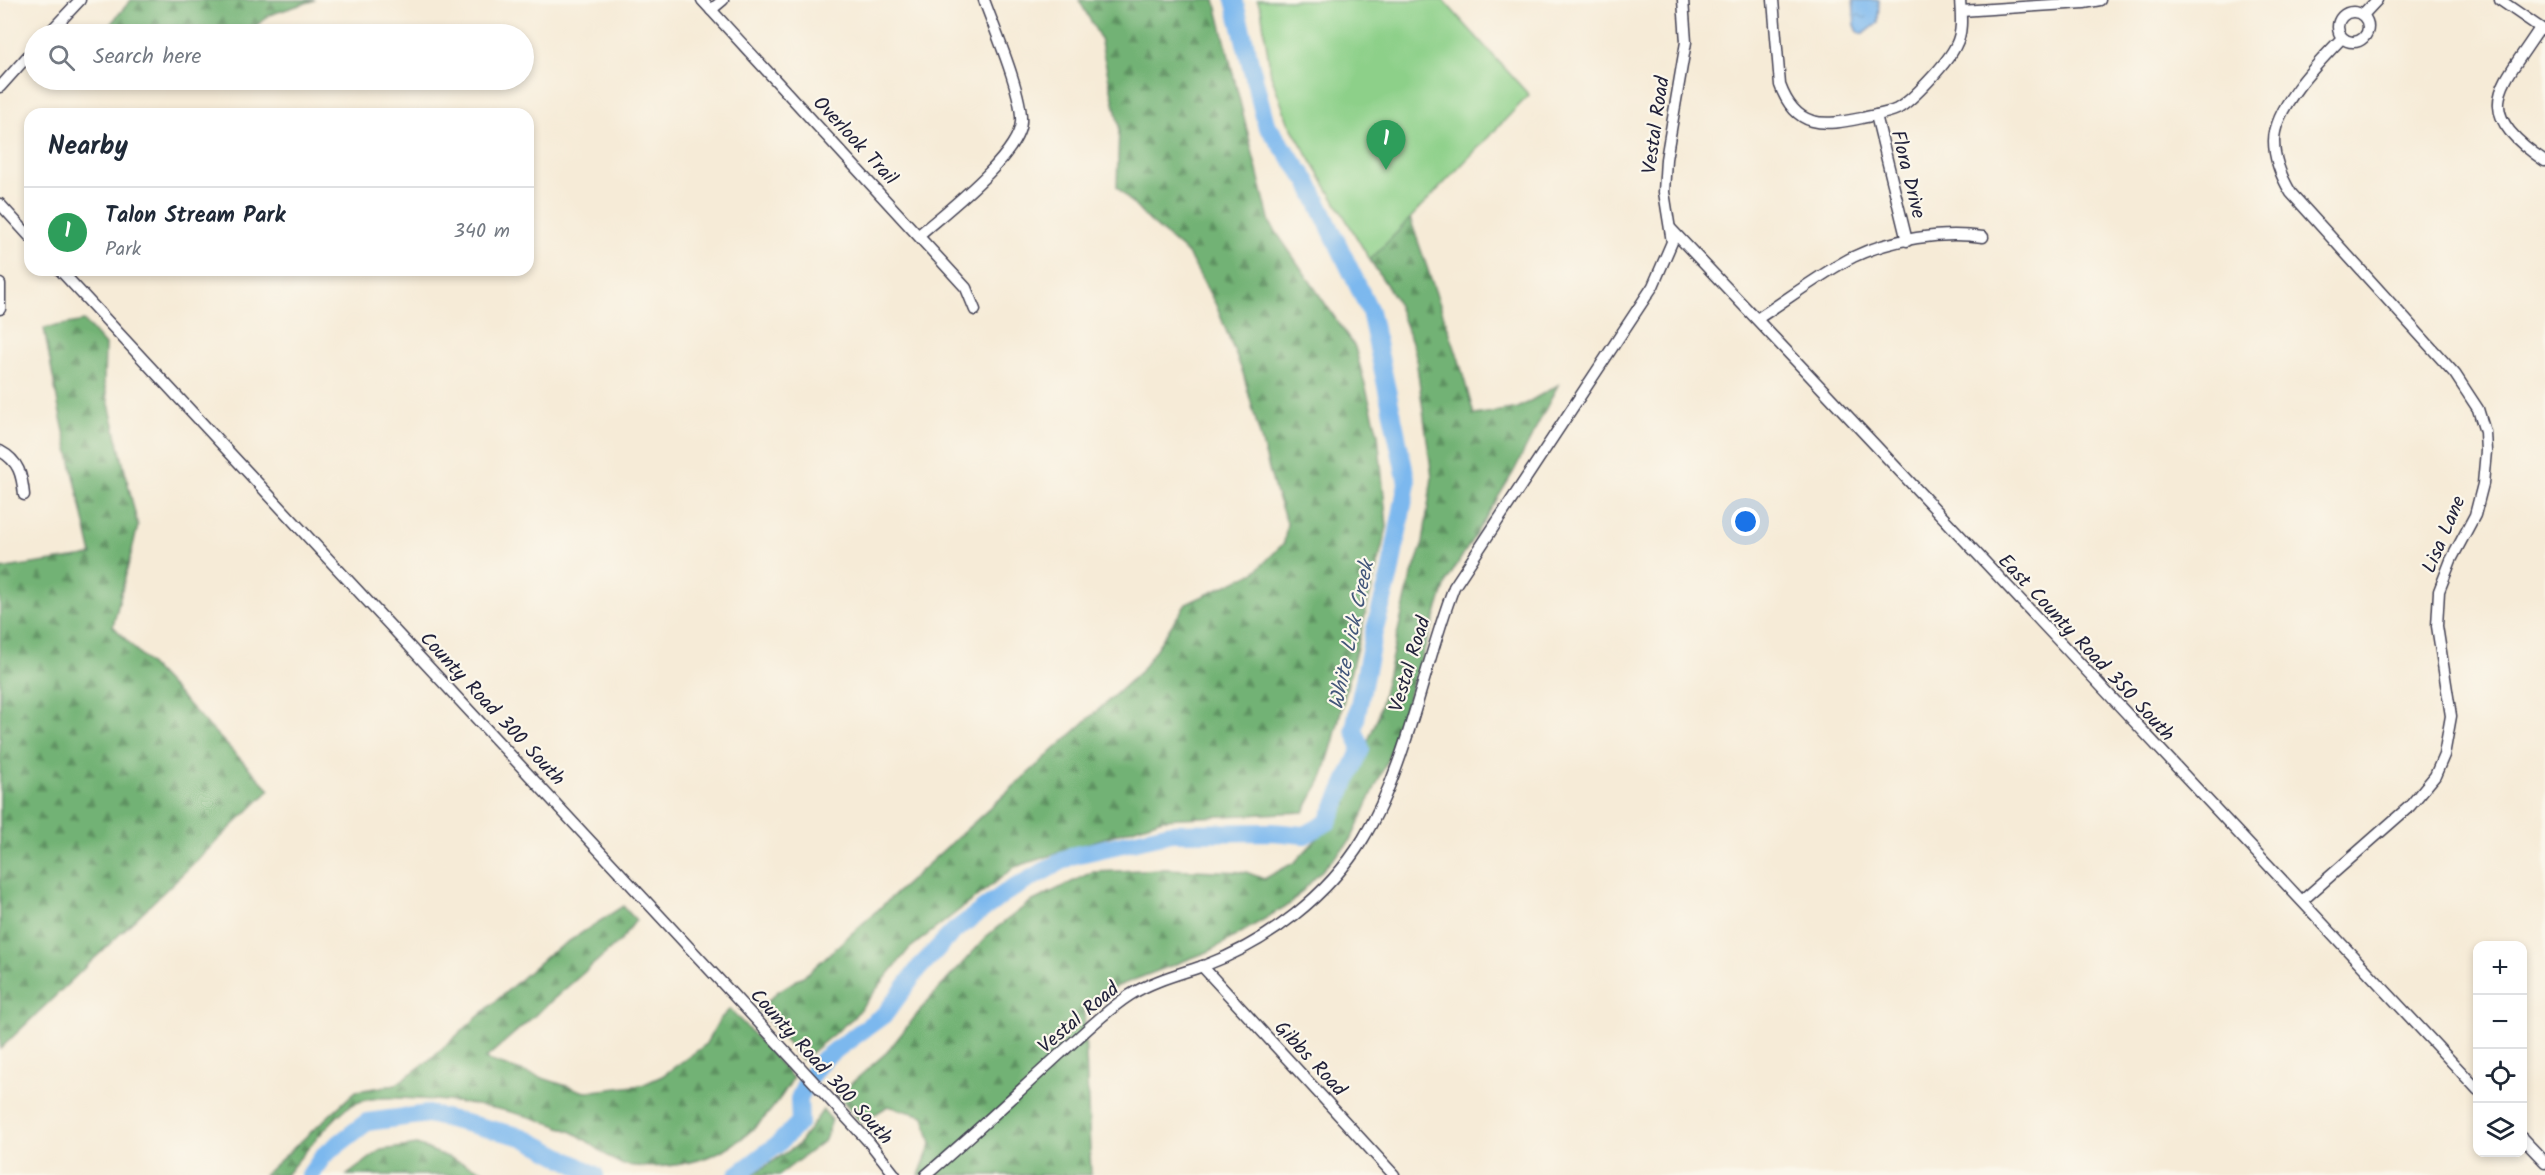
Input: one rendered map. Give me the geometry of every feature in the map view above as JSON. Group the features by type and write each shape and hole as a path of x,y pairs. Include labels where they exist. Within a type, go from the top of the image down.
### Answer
{"street":[{"path":"57,24 80,0"},
{"name":"Overlook Trail","path":"702,0 966,288 975,310"},
{"path":"711,10 723,0"},
{"path":"919,236 1003,159 1018,136 1022,120 1018,99 984,0"},
{"name":"Vestal Road","path":"926,1175 1089,1028 1130,995 1158,981 1202,966 1250,944 1289,919 1318,895 1343,868 1362,842 1390,783 1438,628 1454,587 1653,286 1670,252 1671,229 1664,192 1666,159 1686,42 1683,0"},
{"path":"1773,0 1780,85 1792,109 1811,121 1828,125 1876,115 1898,108 1905,103 1951,54 1960,32 1960,6 2084,3 2100,0"},
{"path":"2363,15 2377,0"},
{"path":"2500,0 2543,30 2499,91 2498,108 2503,123 2527,148 2545,161"},
{"path":"2350,12 2363,15 2368,25 2365,37 2355,42 2342,39 2337,26 2342,16 2350,12"},
{"name":"Lisa Lane","path":"2303,900 2410,806 2435,776 2444,755 2451,716 2437,626 2439,591 2451,560 2475,515 2486,451 2485,432 2478,409 2455,374 2291,193 2282,178 2274,140 2279,118 2291,98 2342,39"},
{"path":"0,87 24,60"},
{"name":"Flora Drive","path":"1876,115 1907,241"},
{"path":"0,204 24,230"},
{"name":"East County Road 350 South","path":"1671,229 2148,739 2303,900 2473,1085"},
{"path":"1757,319 1851,258 1907,241 1958,233 1983,237"},
{"name":"County Road 300 South","path":"66,276 776,1041 895,1175"},
{"path":"0,284 0,309"},
{"path":"0,451 10,456 19,468 24,495"},
{"name":"Gibbs Road","path":"1202,966 1394,1175"},
{"path":"2527,1142 2545,1162"}],"green space":[{"path":"131,0 315,0 269,15 259,24 111,24"},
{"path":"1079,0 1215,0 1270,223 1355,347 1378,434 1387,527 1333,743 1323,776 1304,812 1163,819 1015,867 909,949 853,1018 802,1060 759,1010 777,992 808,973 1141,671 1186,604 1255,572 1284,543 1287,523 1275,491 1243,373 1216,305 1188,254 1145,217 1117,187 1119,126 1100,38"},
{"path":"1257,0 1443,0 1529,95 1370,260 1288,122 1271,75 1261,9"},
{"path":"1410,218 1459,360 1474,415 1518,408 1558,385 1513,473 1447,581 1387,761 1351,840 1290,904 1210,951 1110,989 1084,1007 1091,1175 919,1175 931,1144 924,1116 888,1106 861,1123 838,1095 887,1052 926,1003 990,933 1029,903 1092,872 1165,869 1246,872 1264,879 1295,862 1338,816 1378,716 1410,580 1423,543 1432,477 1415,351 1395,298 1370,260"},
{"path":"84,321 105,345 104,383 138,526 113,626 270,790 0,1049 0,569 92,555 59,409 44,328"},
{"path":"623,906 636,920 621,940 485,1059 585,1092 642,1085 662,1076 705,1045 720,1019 730,1009 793,1078 762,1120 744,1136 703,1159 679,1165 652,1167 623,1165 577,1134 534,1118 457,1102 382,1098 364,1101 347,1108 286,1175 264,1175 356,1091 395,1085 428,1061 549,954"},
{"path":"823,1110 832,1120 825,1140 779,1175 752,1175 798,1145"},
{"path":"417,1145 494,1175 347,1175 381,1150"}],"water":[{"path":"1853,0 1879,0 1878,23 1863,34 1858,32 1855,25"}],"waterway":[{"name":"White Lick Creek","path":"737,1175 778,1144 800,1122 799,1099 806,1082 823,1059 885,1014 919,968 954,931 1005,893 1071,856 1171,833 1272,832 1305,835 1328,822 1361,749 1354,729 1373,636 1390,574 1407,483 1370,311 1308,182 1266,124 1234,0"},
{"name":"White Lick Creek","path":"310,1175 324,1155 367,1122 428,1114 523,1137 595,1175"}],"place":[{"name":"Talon Stream Park","path":"1386,170"}]}
